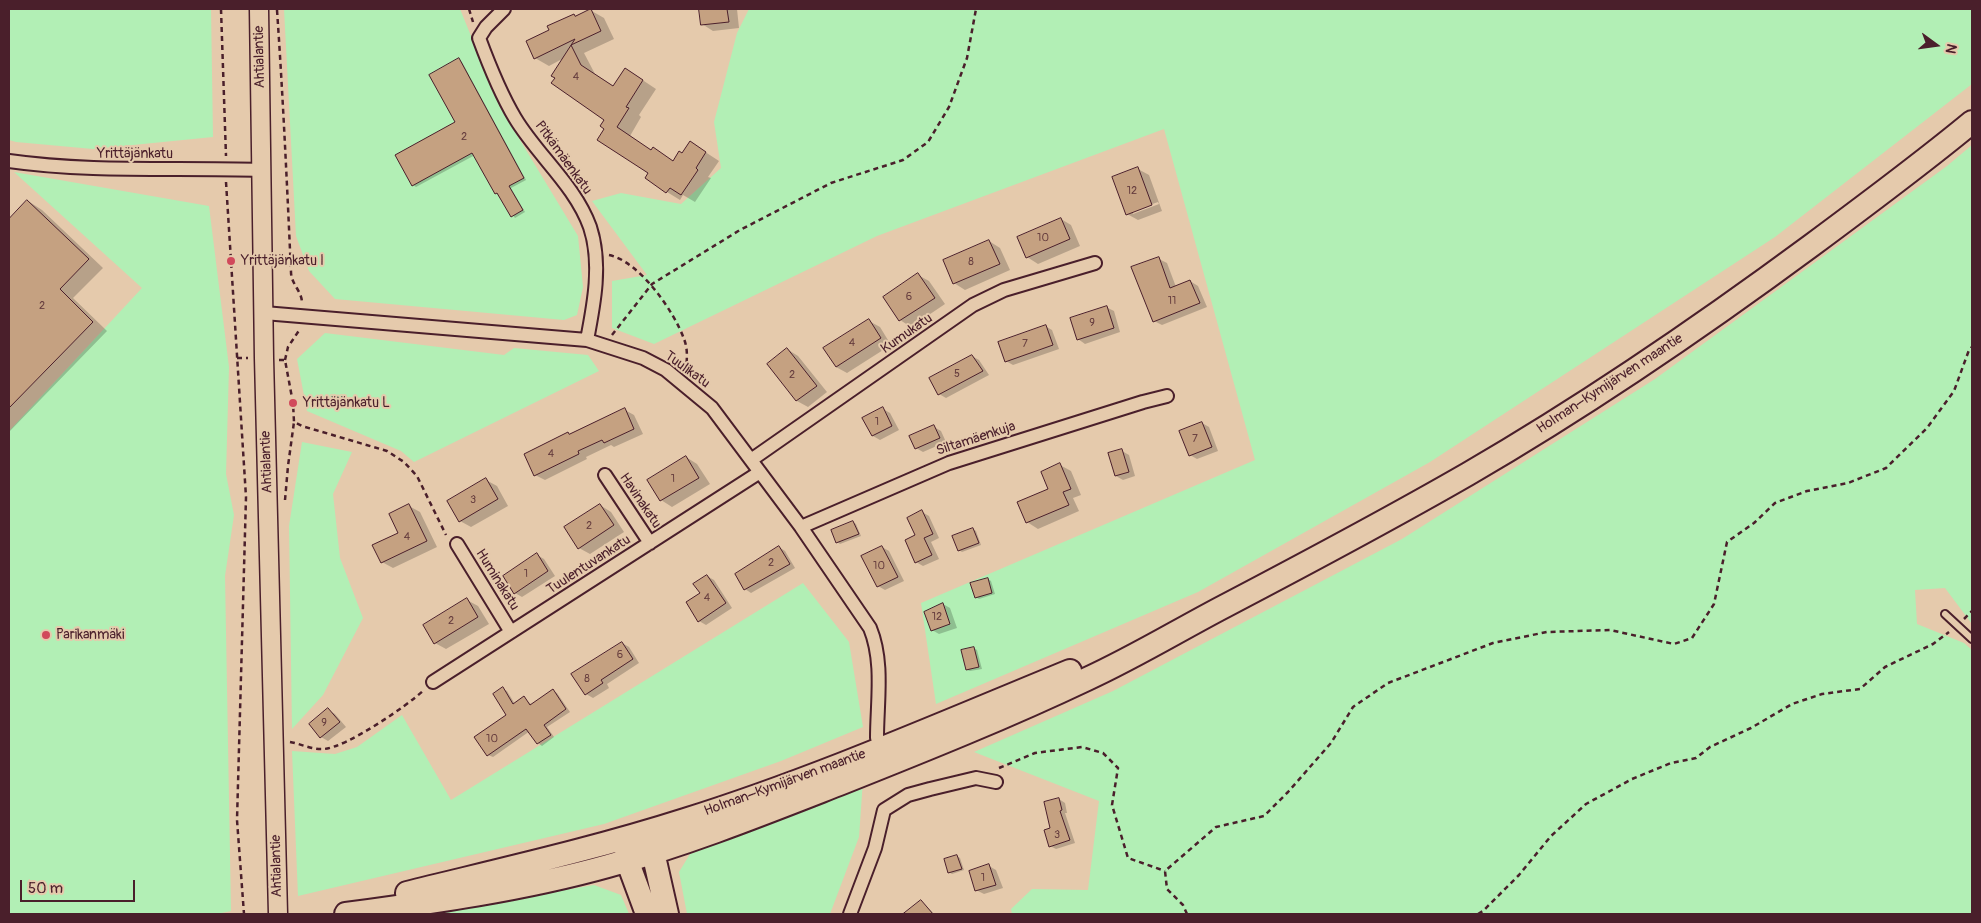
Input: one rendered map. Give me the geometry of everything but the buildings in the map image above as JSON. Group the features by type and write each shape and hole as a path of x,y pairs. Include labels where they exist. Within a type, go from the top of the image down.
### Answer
{"highway":[{"name":"Holman–Kymijärven maantie","path":"346,914 488,894 543,882 654,852 761,815 930,748 1012,714 1098,674 1300,568 1453,482 1570,412 1677,341 1772,274 1882,193 1972,122"},
{"name":"Holman–Kymijärven maantie","path":"333,914 385,898 512,868 630,836 772,791 917,734 1223,607"},
{"path":"647,914 627,860 627,845 630,836 641,840 654,852 667,914"}],"main road":[{"name":"Ahtialantie","path":"259,9 264,358 278,914"}],"street":[{"name":"Pitkämäenkatu","path":"504,9 486,27 479,38 490,68 515,118 570,191 590,227 595,256 596,281 587,340"},
{"name":"Yrittäjänkatu","path":"9,162 42,166 92,168 262,170"},
{"name":"Kumukatu","path":"751,460 973,305 1004,290 1095,262"},
{"name":"Tuulikatu","path":"264,313 587,340 643,358 666,370 712,408 801,527 870,628 876,642 878,662 877,738"},
{"name":"Siltamäenkuja","path":"801,527 949,462 1168,396"},
{"name":"Tuulentuvankatu","path":"433,682 760,472"},
{"name":"Havinakatu","path":"605,475 650,543"},
{"name":"Huminakatu","path":"457,544 511,632"},
{"path":"850,914 876,848 884,810 908,795 976,778 996,782"}],"lane":[{"path":"1945,614 1972,639"}],"path":[{"path":"221,9 226,169 246,497 237,820 244,914"},
{"path":"277,9 286,147 291,276 302,295 300,332 288,347 285,360 293,403 294,422 387,451 404,462 417,476 446,535 457,544"},
{"path":"603,346 652,284 740,230 822,187 903,160 928,142 952,99 966,58 976,9"},
{"path":"595,256 607,254 622,259 652,284 678,325 685,340 687,355 684,383"},
{"path":"1165,870 1216,827 1264,816 1331,743 1353,707 1388,683 1492,643 1547,632 1610,630 1674,644 1692,638 1714,604 1727,542 1754,523 1776,502 1808,491 1848,483 1886,468 1927,428 1954,391 1972,347"},
{"path":"238,358 285,360"},
{"path":"1478,914 1519,876 1551,836 1586,804 1632,779 1671,763 1696,758 1710,747 1751,728 1792,704 1822,694 1860,689 1885,667 1933,644 1972,611"},
{"path":"274,739 323,749 337,746 359,735 419,695 433,682"},
{"path":"976,778 1035,752 1082,747 1103,753 1118,768 1112,805 1128,858 1165,870"},
{"path":"1165,870 1167,889 1183,905 1187,914"}],"green space":[{"path":"9,9 211,9 213,137 93,149 9,140"},
{"path":"284,9 460,9 500,107 578,236 583,287 577,315 564,320 335,299 309,271 296,236"},
{"path":"749,9 1972,9 1972,84 1775,237 1430,462 1198,592 936,704 921,603 1255,460 1164,129 877,236 654,344 612,328 612,281 647,275 592,201 621,193 681,204 721,168 714,122 737,33"},
{"path":"1972,145 1972,624 1945,588 1915,590 1917,624 1964,643 1972,650 1972,914 1012,914 1011,909 1032,889 1088,890 1099,801 974,752 1113,691 1402,539 1655,379 1947,166"},
{"path":"14,172 209,206 229,367 226,474 234,515 225,576 231,911 217,914 9,914 9,431 142,288"},
{"path":"325,333 504,355 514,348 588,355 599,371 414,462 401,451 307,411 297,359"},
{"path":"302,442 352,452 333,494 340,558 363,618 323,695 292,729 289,526"},
{"path":"803,583 849,642 863,727 781,761 604,824 298,896 292,751 335,754 357,747 402,715 451,800"},
{"path":"863,780 859,837 830,914 687,914 679,872 690,854"},
{"path":"594,885 621,895 629,914 422,914"}],"place":[{"name":"Yrittäjänkatu I","path":"231,261"},
{"name":"Yrittäjänkatu L","path":"293,403"},
{"name":"Parikanmäki","path":"46,635"}]}
